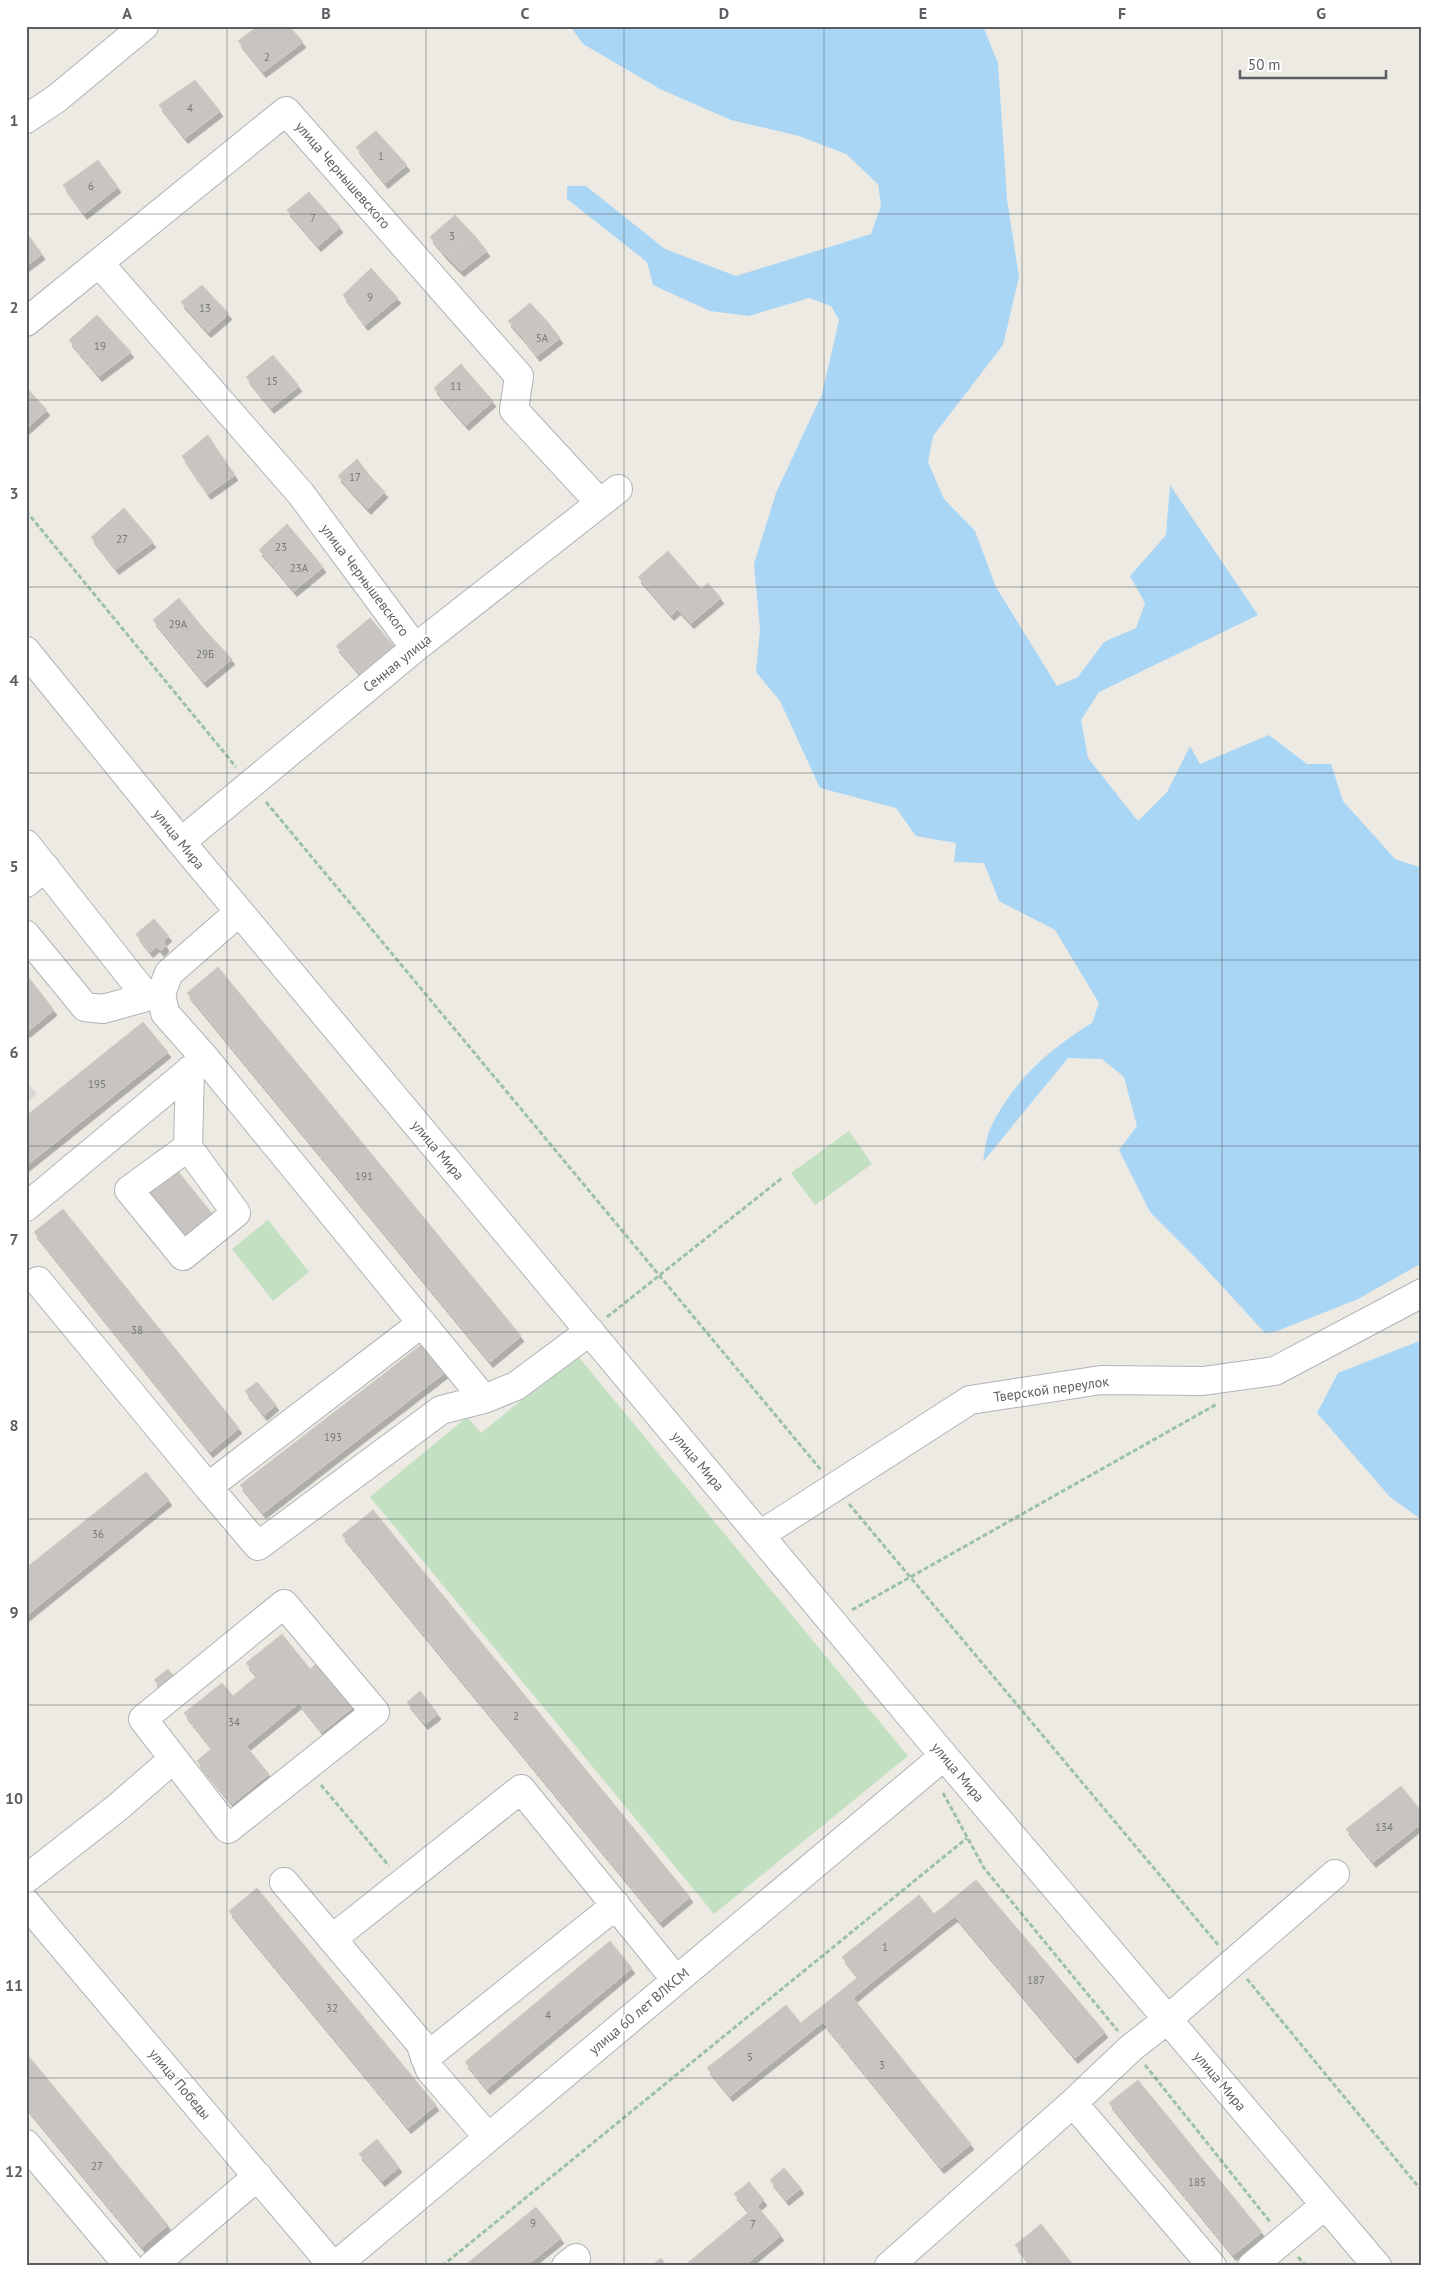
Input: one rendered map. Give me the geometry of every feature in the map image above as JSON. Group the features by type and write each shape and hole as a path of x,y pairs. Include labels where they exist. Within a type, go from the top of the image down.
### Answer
{"street":[{"path":"26,118 56,99 144,26"},
{"name":"улица Чернышевского","path":"26,322 286,110 519,376 514,410 609,496"},
{"name":"улица Чернышевского","path":"99,263 301,494 415,648"},
{"name":"Сенная улица","path":"180,842 415,648 609,496"},
{"name":"улица Мира","path":"26,651 180,842 832,1621 937,1762 1168,2019 1377,2266"},
{"path":"26,844 36,875 154,995 198,1064 422,1323 484,1399"},
{"path":"26,935 85,1007 103,1009 154,995 169,973 239,912"},
{"path":"188,1147 198,1064"},
{"path":"26,1207 198,1064"},
{"path":"30,1279 258,1546 441,1410 484,1399 516,1386 590,1331"},
{"name":"Тверской переулок","path":"760,1535 970,1400 1101,1380 1203,1381 1275,1371 1422,1293"},
{"path":"208,1487 422,1323"},
{"path":"284,1604 375,1712 228,1829 172,1760 142,1718 284,1604"},
{"path":"26,1879 118,1807 172,1760"},
{"name":"улица 60 лет ВЛКСМ","path":"334,2266 937,1762"},
{"path":"332,1939 521,1789 676,1980"},
{"path":"889,2266 1073,2104 1131,2048 1234,1963 1335,1874"},
{"path":"284,1882 420,2043 430,2070 488,2137"},
{"path":"425,2058 616,1905"},
{"name":"улица Победы","path":"28,1910 334,2266"},
{"path":"1073,2104 1212,2266"},
{"path":"26,2144 129,2266"},
{"path":"152,2266 258,2176"},
{"path":"1252,2266 1325,2204"}],"path":[{"path":"26,511 250,783 1422,2191"},
{"path":"590,1331 659,1274 782,1178"},
{"path":"832,1621 1222,1400"},
{"path":"937,1762 967,1838 984,1868 1306,2266"},
{"path":"306,1767 403,1882"},
{"path":"442,2266 967,1838"}],"shaded area":[{"path":"26,1081 37,1094 26,1103"}],"green space":[{"path":"849,1131 872,1164 815,1205 791,1173"},
{"path":"268,1220 309,1272 273,1301 232,1249"},
{"path":"577,1355 908,1756 714,1914 370,1497 467,1417 481,1433"}],"water":[{"path":"570,26 983,26 998,63 1007,199 1019,277 1003,345 933,436 928,462 944,499 975,531 996,587 1057,686 1078,677 1104,642 1136,628 1145,603 1130,576 1166,535 1170,485 1258,615 1099,692 1081,720 1088,758 1138,821 1167,792 1190,746 1200,764 1269,735 1307,764 1331,764 1343,801 1395,859 1422,868 1422,1263 1356,1300 1277,1331 1265,1333 1197,1259 1150,1212 1119,1150 1137,1126 1124,1077 1102,1059 1068,1058 983,1162 990,1129 1009,1096 1033,1068 1061,1044 1092,1023 1099,1003 1055,930 999,901 984,863 954,862 956,843 916,836 896,808 820,788 780,701 756,672 760,629 754,564 776,493 822,394 839,320 831,306 809,298 749,316 710,311 653,285 647,262 567,199 567,186 586,186 665,249 736,276 871,234 881,206 878,184 846,154 799,136 731,120 660,89 583,44"},
{"path":"1422,1340 1422,1520 1390,1497 1317,1413 1338,1373"}],"building":[{"path":"258,26 289,26 303,42 263,72 238,41"},
{"path":"195,80 220,111 185,138 159,105"},
{"path":"376,131 407,165 385,183 356,147"},
{"path":"98,160 118,187 84,214 63,185"},
{"path":"309,192 340,227 318,246 287,210"},
{"path":"455,215 474,235 446,256 430,237"},
{"path":"26,232 42,254 26,266"},
{"path":"474,235 487,251 461,271 446,256"},
{"path":"371,268 398,298 365,325 343,295"},
{"path":"202,285 229,314 208,332 181,302"},
{"path":"530,303 547,321 524,339 508,321"},
{"path":"97,315 131,352 99,376 69,340"},
{"path":"547,321 560,338 537,356 524,339"},
{"path":"273,355 299,386 271,408 246,377"},
{"path":"461,364 478,384 451,408 434,388"},
{"path":"478,384 493,401 466,425 451,408"},
{"path":"26,387 47,410 26,429"},
{"path":"208,435 221,455 194,474 182,456"},
{"path":"221,455 235,475 208,494 194,474"},
{"path":"357,459 371,477 354,494 338,476"},
{"path":"371,477 385,492 368,509 354,494"},
{"path":"124,508 153,542 116,569 91,537"},
{"path":"287,524 304,544 275,568 259,550"},
{"path":"304,544 323,567 294,591 275,568"},
{"path":"668,551 701,589 708,583 721,598 691,623 678,609 671,615 638,577"},
{"path":"179,598 203,628 177,649 153,620"},
{"path":"370,618 394,646 360,674 336,646"},
{"path":"203,628 232,659 204,682 177,649"},
{"path":"154,919 169,936 163,941 166,946 161,951 157,946 150,952 136,934"},
{"path":"218,967 521,1336 490,1362 187,993"},
{"path":"26,974 54,1010 27,1032 26,1031"},
{"path":"143,1022 168,1052 26,1166 26,1116"},
{"path":"177,1170 214,1216 184,1239 148,1193"},
{"path":"63,1209 239,1428 210,1452 34,1232"},
{"path":"425,1342 447,1371 263,1513 240,1485"},
{"path":"257,1382 276,1405 264,1415 245,1391"},
{"path":"146,1472 169,1500 26,1616 26,1568"},
{"path":"373,1510 690,1897 660,1922 342,1535"},
{"path":"282,1634 310,1669 322,1659 358,1703 322,1732 299,1703 246,1746 269,1774 232,1804 197,1761 212,1748 184,1713 222,1683 233,1696 257,1676 246,1663"},
{"path":"168,1669 177,1680 163,1691 154,1680"},
{"path":"420,1691 438,1714 425,1724 407,1702"},
{"path":"1401,1786 1422,1812 1422,1823 1373,1862 1346,1829"},
{"path":"976,1880 1105,2032 1075,2058 955,1916 943,1925 934,1914"},
{"path":"257,1888 436,2105 408,2128 229,1911"},
{"path":"919,1895 943,1925 866,1987 842,1957"},
{"path":"610,1941 632,1968 487,2089 465,2062"},
{"path":"858,1977 866,1987 853,1998 971,2144 941,2168 823,2022 809,2033 801,2023"},
{"path":"786,2005 809,2033 730,2096 707,2068"},
{"path":"26,2053 168,2225 142,2247 26,2107"},
{"path":"1138,2080 1262,2232 1233,2255 1109,2103"},
{"path":"377,2139 399,2167 382,2181 359,2154"},
{"path":"784,2168 801,2188 786,2200 770,2180"},
{"path":"749,2182 764,2200 757,2206 781,2235 744,2266 684,2266 749,2212 734,2194"},
{"path":"536,2207 561,2238 526,2266 464,2266"},
{"path":"1041,2224 1074,2266 1032,2266 1015,2245"},
{"path":"661,2258 667,2266 651,2266"}]}
